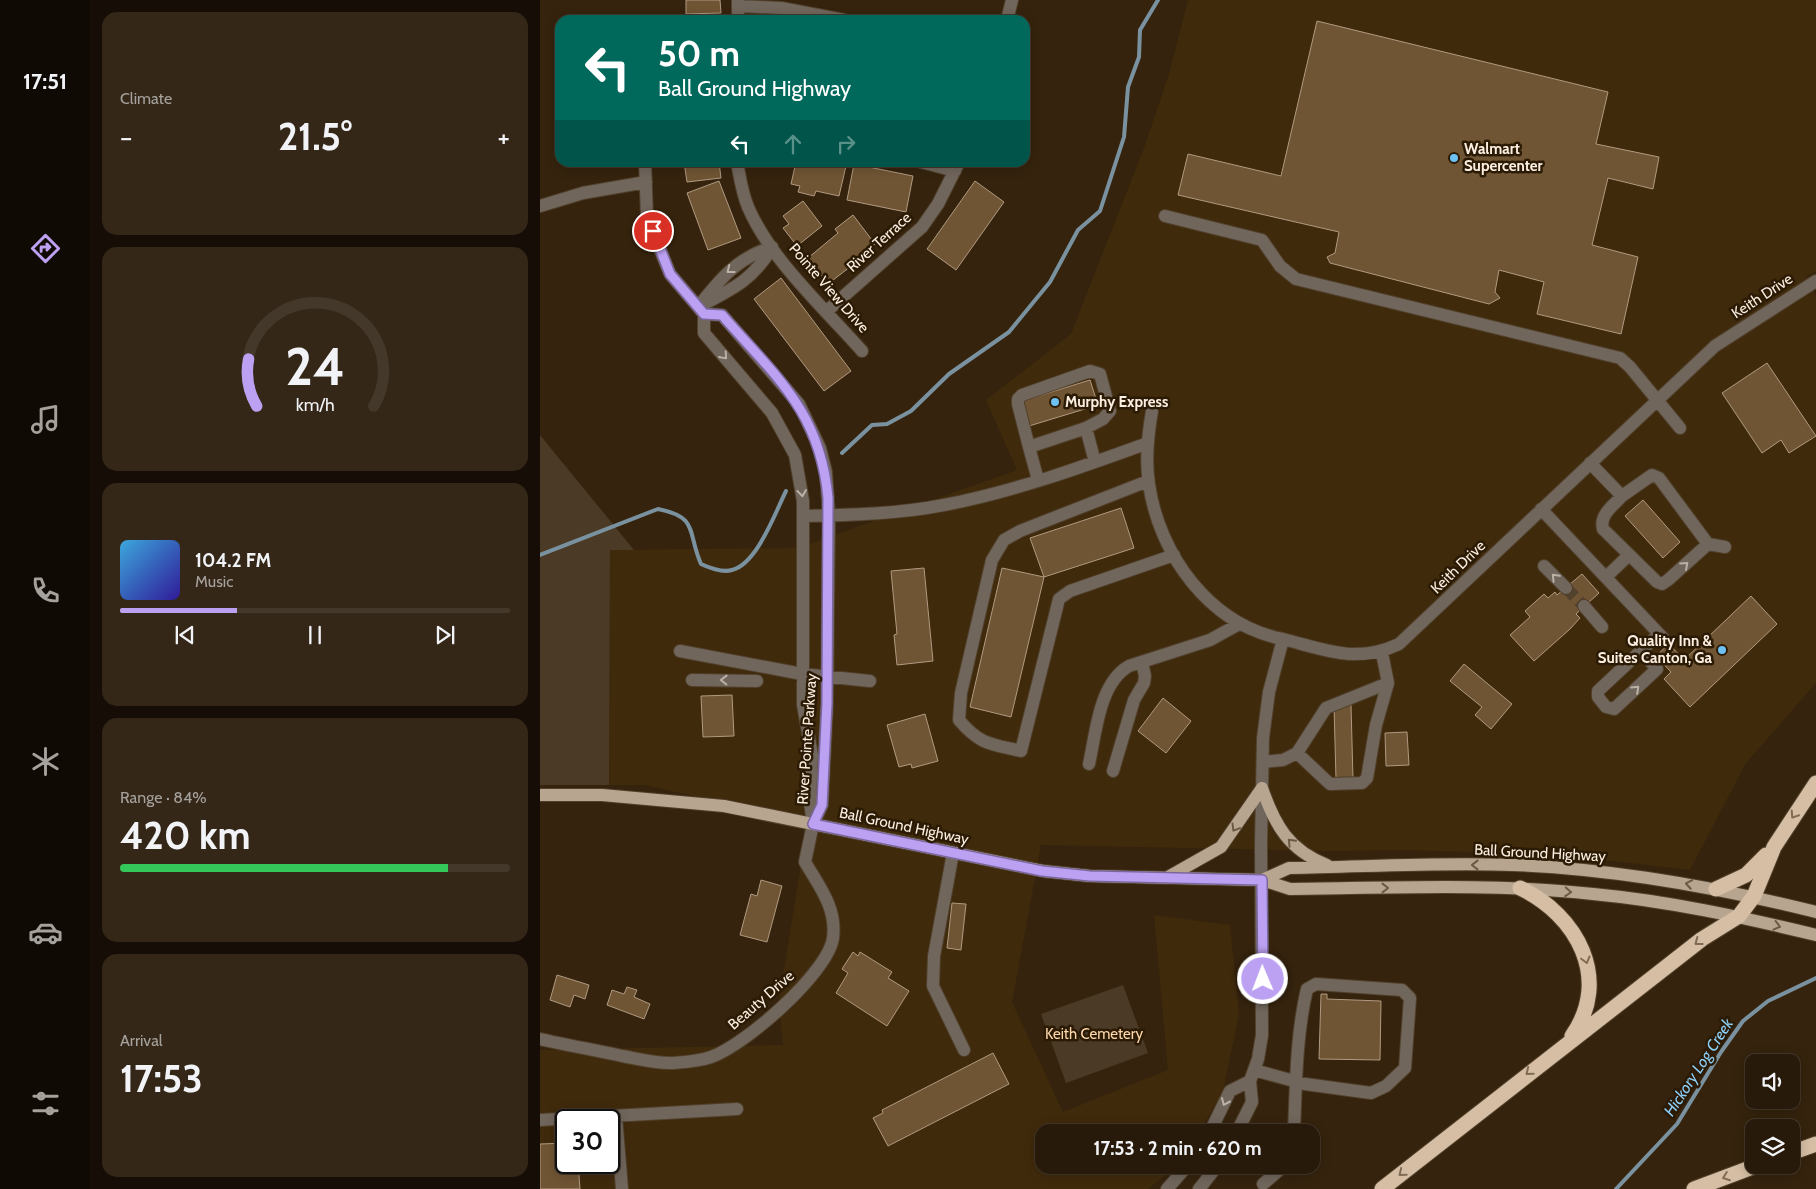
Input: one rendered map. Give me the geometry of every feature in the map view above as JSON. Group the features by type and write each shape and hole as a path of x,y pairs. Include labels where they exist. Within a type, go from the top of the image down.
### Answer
{"highway":[{"path":"1716,889 1746,875 1774,847 1816,784"},
{"path":"1382,1189 1702,939 1739,916 1754,896 1774,847"},
{"path":"1520,888 1538,897 1554,909 1570,928 1583,949 1588,971 1589,990 1586,1009 1580,1024 1568,1042"},
{"path":"1800,1150 1816,1144"},
{"path":"1694,1189 1745,1170"}],"main road":[{"path":"1262,788 1274,819 1292,844 1313,859 1332,867"},
{"path":"1167,878 1221,847 1262,788"},
{"name":"Ball Ground Highway","path":"540,795 602,794 686,801 813,824 1042,871 1090,876 1262,880 1290,889 1520,888 1626,898 1739,916 1816,936"},
{"name":"Ball Ground Highway","path":"1262,880 1289,868 1511,865 1630,875 1754,896 1816,912"}],"street":[{"path":"1008,15 1012,0"},
{"path":"738,3 817,15"},
{"path":"645,167 647,217 670,274 701,310"},
{"name":"Pointe View Drive","path":"738,167 747,204 772,247 862,351"},
{"name":"River Terrace","path":"827,311 922,227 938,204 957,167"},
{"path":"540,206 583,193 646,182"},
{"path":"1165,216 1262,240 1280,266 1296,279 1620,358 1630,367 1680,428"},
{"name":"Pointe View Drive","path":"701,310 721,278 752,253 772,247"},
{"name":"Keith Drive","path":"1152,411 1148,443 1148,481 1155,511 1174,556 1193,584 1205,597 1239,624 1262,635 1356,656 1382,653 1399,644 1416,630 1541,509 1715,346 1816,280"},
{"name":"River Pointe Parkway","path":"701,310 722,315 799,404 820,448 826,472 829,516 828,677 822,805 813,824 810,802 812,755 802,705 803,516 801,479 795,454 785,433 768,407 704,333 701,310"},
{"path":"1029,447 1086,428 1103,419 1110,411 1100,374 1096,371 1090,371 1022,395 1018,399 1018,404 1029,447 1038,480"},
{"path":"1086,428 1095,462"},
{"path":"803,516 829,516 938,506 1038,480 1148,443"},
{"path":"1590,463 1622,496"},
{"path":"1708,544 1662,584 1657,582 1603,529 1602,523 1604,516 1622,496 1646,477 1652,475 1658,478 1708,544 1725,547"},
{"path":"1148,481 1020,530 1004,540 992,560 961,693 959,720 972,735 982,742 1021,751 1059,599 1070,591 1174,556"},
{"path":"1541,509 1661,636 1641,652 1598,691 1598,697 1606,707 1614,709 1657,669 1641,652"},
{"path":"1606,577 1629,554"},
{"path":"1544,566 1566,588"},
{"path":"1584,606 1602,627"},
{"path":"1089,764 1109,685 1122,670 1210,640 1239,624"},
{"path":"1241,1124 1252,1102 1252,1076 1261,1048 1263,1026 1263,762 1269,692 1283,639"},
{"path":"680,651 802,674 870,681"},
{"path":"1297,753 1330,784 1362,783 1366,778 1376,725 1388,683 1382,653"},
{"path":"1113,772 1134,700 1144,684 1146,676 1142,662"},
{"path":"692,680 757,681"},
{"path":"1263,762 1283,760 1297,753 1326,708 1388,683"},
{"name":"Beauty Drive","path":"540,1039 643,1060 672,1063 712,1057 734,1046 756,1030 804,985 822,964 833,938 831,906 804,867 813,824"},
{"path":"953,853 934,956 933,986 964,1050"},
{"path":"1214,1124 1230,1091 1252,1076 1296,1081 1371,1093 1386,1086 1405,1068 1410,998 1402,990 1316,984 1307,989 1303,1003 1296,1081 1294,1124"},
{"path":"620,1116 737,1109"},
{"path":"540,1120 555,1119"},
{"path":"620,1165 622,1189"},
{"path":"1168,1189 1180,1174"},
{"path":"1199,1189 1211,1174"},
{"path":"1263,1184 1275,1174"}],"shaded area":[{"path":"1188,0 1816,0 1816,271 1806,276 1816,296 1816,683 1746,763 1690,870 1561,855 1407,850 1328,851 1041,845 1012,1002 1063,1112 1168,1070 1154,915 1230,925 1239,1014 1223,1091 1204,1124 1035,1124 1035,1174 1167,1174 1148,1189 540,1189 540,1050 783,1045 779,1000 808,822 645,785 609,785 610,550 798,548 1017,470 986,400 1071,334 1144,148 1169,74"}],"green space":[{"path":"540,435 634,550 610,550 609,785 540,785"},
{"name":"Keith Cemetery","path":"1123,985 1148,1053 1066,1083 1041,1014"}],"building":[{"path":"686,0 720,0 721,13 686,14"},
{"path":"1317,21 1608,92 1596,144 1659,157 1653,189 1608,178 1592,245 1638,257 1621,334 1537,314 1544,282 1499,270 1495,292 1500,298 1489,304 1330,263 1327,257 1335,253 1339,232 1178,195 1188,154 1281,176"},
{"path":"685,167 720,167 721,178 687,182"},
{"path":"795,167 846,167 839,196 816,191 814,196 798,192 800,186 791,184"},
{"path":"853,167 869,167 913,176 906,212 847,200"},
{"path":"719,181 741,238 708,250 687,193"},
{"path":"975,181 1004,202 956,270 927,249"},
{"path":"803,201 822,226 797,246 783,228 789,224 783,216"},
{"path":"853,215 875,244 862,253 864,256 828,284 808,258 838,233 835,229"},
{"path":"781,278 851,371 824,391 754,299"},
{"path":"1767,363 1816,436 1789,453 1781,440 1762,453 1722,393"},
{"path":"1090,380 1098,405 1029,426 1022,401"},
{"path":"1643,500 1680,542 1663,558 1625,516"},
{"path":"1121,508 1134,548 1044,577 1030,538"},
{"path":"924,568 933,661 897,665 894,635 897,634 891,571"},
{"path":"1002,568 1044,577 1011,717 970,707"},
{"path":"1582,574 1599,593 1576,614 1580,618 1570,629 1534,661 1510,635 1530,617 1525,611 1544,594 1548,598 1555,592 1557,595"},
{"name":"Quality Inn & Suites Canton, Ga","path":"1751,596 1777,624 1690,707 1664,679 1671,672 1656,656 1669,644 1684,660"},
{"path":"1464,664 1512,704 1491,729 1475,715 1482,707 1450,681"},
{"path":"732,695 734,736 703,737 701,696"},
{"path":"1163,698 1191,721 1166,753 1138,731"},
{"path":"1351,705 1353,779 1336,779 1334,706"},
{"path":"925,714 938,761 912,768 911,764 899,767 887,725"},
{"path":"1407,732 1409,765 1386,766 1385,733"},
{"path":"761,880 782,886 767,942 740,935 751,894 757,896"},
{"path":"952,903 966,904 961,950 947,948"},
{"path":"853,952 858,956 860,952 892,972 888,978 909,991 887,1026 836,993 848,973 842,969"},
{"path":"557,975 589,985 585,999 574,995 570,1007 550,1000"},
{"path":"627,987 637,990 634,997 650,1004 644,1019 607,1005 612,990 624,994"},
{"path":"1321,994 1327,994 1327,999 1381,1001 1380,1060 1319,1059"},
{"path":"993,1053 1009,1084 888,1146 873,1118 883,1113 882,1110"},
{"path":"555,1143 555,1174 579,1174 580,1189 540,1189 540,1144"}],"waterway":[{"path":"842,453 872,425 887,424 911,411 949,374 1009,332 1050,282 1078,230 1100,211 1124,137 1128,87 1139,57 1140,30 1158,0"},
{"path":"540,555 658,509 671,512 686,521 701,564 720,570 732,570 741,566 757,548 771,524 786,491"},
{"name":"Hickory Log Creek","path":"1616,1189 1677,1124 1721,1052 1743,1021 1768,1001 1816,978"}],"tunnel":[{"path":"1566,588 1584,606"}],"place":[{"name":"Walmart Supercenter","path":"1454,158"},
{"name":"Murphy Express","path":"1055,402"},
{"name":"Quality Inn & Suites Canton, Ga","path":"1722,650"}],"route":[{"path":"653,231 670,274 704,314 722,315 784,385 799,404 820,448 826,472 828,498 827,703 822,805 813,824 1042,871 1090,876 1262,880 1263,979"}]}
